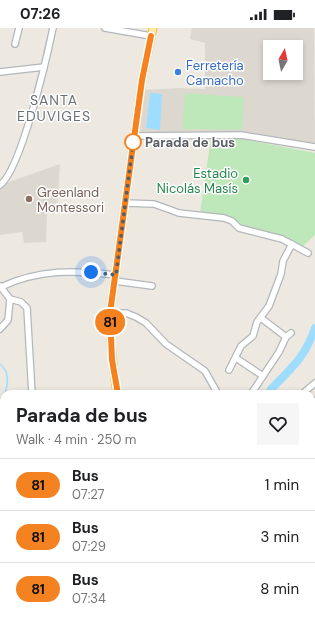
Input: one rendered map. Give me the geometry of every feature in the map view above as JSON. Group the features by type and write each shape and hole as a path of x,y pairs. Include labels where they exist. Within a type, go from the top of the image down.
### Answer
{"main road":[{"path":"117,390 112,360 110,313 142,80 153,28"}],"street":[{"path":"15,44 19,28"},
{"path":"0,185 10,173 24,136 53,28"},
{"path":"105,28 151,36"},
{"path":"0,72 44,66"},
{"path":"134,136 242,135 315,147"},
{"path":"126,202 154,204 179,213 224,218 232,221 239,228 272,236 292,244 308,253"},
{"path":"229,370 241,346 253,336 257,322 273,298 281,274 283,261 292,244"},
{"path":"32,390 27,308 21,302 10,299 0,286 14,280 37,274 71,271 152,286"},
{"path":"0,329 8,320 10,299"},
{"path":"110,313 126,313 136,317 146,324 166,344 205,371 216,390"},
{"path":"254,390 289,335 261,318"},
{"path":"236,358 263,376"},
{"path":"307,390 315,383"}],"shaded area":[{"path":"192,28 314,28 315,144 244,133 140,133 143,90 178,88 205,89 205,43 190,39"},
{"name":"Greenland Montessori","path":"60,164 57,211 47,213 46,242 24,243 22,232 0,235 0,187 9,182"}],"green space":[{"path":"185,93 244,97 242,130 182,129"},
{"name":"Estadio Nicolás Masís","path":"211,138 242,139 315,153 315,235 303,246 280,235 239,224 230,217 200,213"}],"water":[{"path":"150,93 162,94 160,130 146,128"}],"waterway":[{"path":"270,390 297,362 307,347 315,328"},
{"path":"0,364 7,374 6,390"}],"bus line":[{"name":"81","path":"117,390 112,360 110,313 142,80 151,36"}],"place":[{"name":"Ferretería Camacho","path":"178,72"},
{"name":"Parada de bus","path":"133,142"},
{"name":"Estadio Nicolás Masís","path":"246,180"},
{"name":"Greenland Montessori","path":"29,199"}],"district":[{"name":"SANTA EDUVIGES","path":"54,108"}],"route":[{"path":"91,272 116,275 134,136 133,142"}]}
